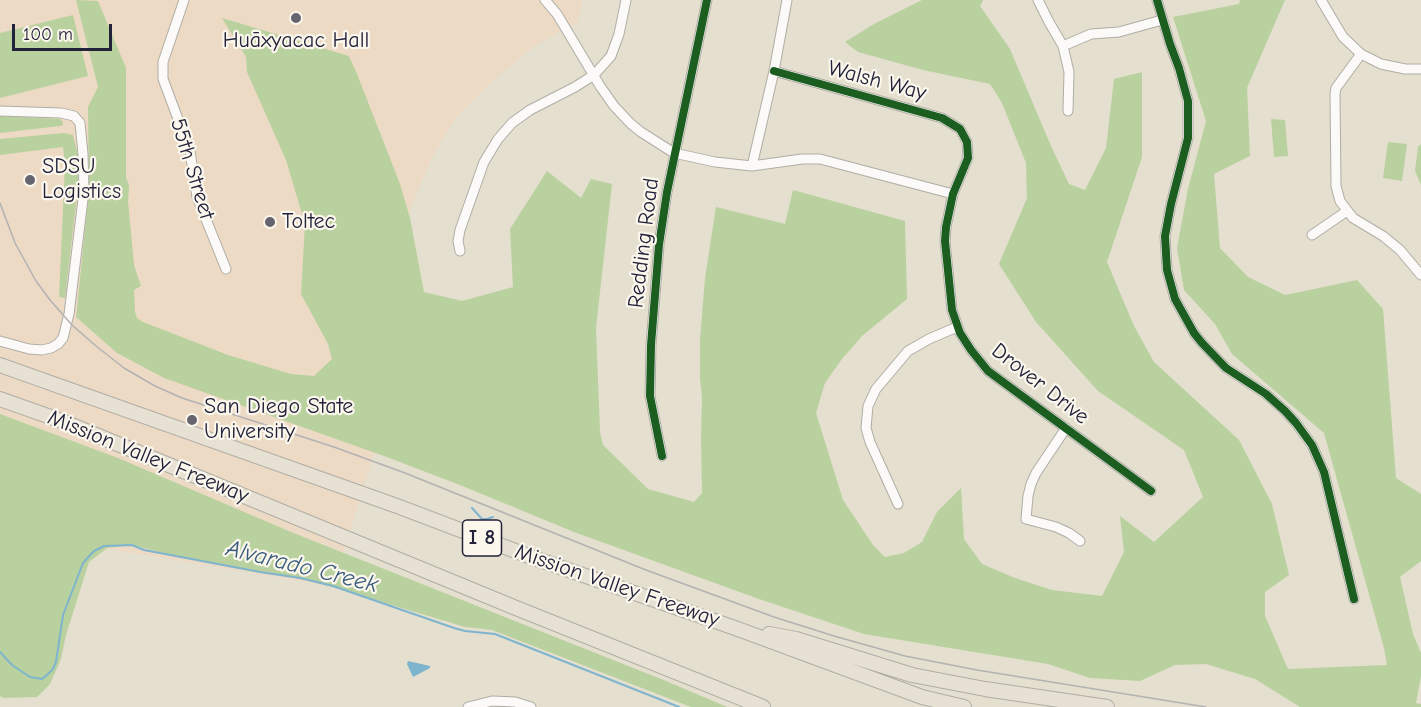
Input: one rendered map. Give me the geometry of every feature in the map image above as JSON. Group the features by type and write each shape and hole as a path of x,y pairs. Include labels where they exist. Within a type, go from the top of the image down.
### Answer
{"highway":[{"name":"Mission Valley Freeway","path":"0,366 397,506 534,558 735,628 922,697 964,707"},
{"name":"Mission Valley Freeway","path":"0,399 62,421 505,604 763,707"},
{"path":"735,628 796,639 912,675 985,689 1107,707"}],"street":[{"name":"55th Street","path":"184,0 163,62 163,79 190,151 197,197 226,268"},
{"path":"545,0 557,14 610,101 631,124 674,153 715,162 752,166 820,159 953,194"},
{"path":"460,251 458,242 460,230 484,162 498,139 512,123 530,110 594,75 611,56 619,34 626,0"},
{"name":"Redding Road","path":"662,456 650,396 651,345 659,245 666,192 707,0"},
{"path":"752,166 774,71 787,0"},
{"path":"1038,0 1063,46 1069,72 1068,111"},
{"path":"1157,0 1188,101 1188,138 1165,236 1167,270 1175,299 1202,343 1226,368 1266,394 1285,411 1312,445 1323,472 1354,599"},
{"path":"1321,0 1343,37 1361,54 1381,64 1405,69 1421,69"},
{"path":"1063,46 1091,34 1119,32 1162,20"},
{"path":"1361,54 1336,88 1335,94 1336,186 1340,201 1353,218 1383,236 1400,250 1421,275"},
{"name":"Walsh Way","path":"774,71 942,118 954,124 965,137"},
{"path":"0,111 61,113 74,116 80,123 84,190 69,314 63,338 58,344 42,350 29,349 0,340"},
{"name":"Drover Drive","path":"965,137 968,158 953,194 945,241 952,310 957,327 970,350 988,371 1151,491"},
{"path":"1312,235 1347,211"},
{"path":"898,504 867,435 866,420 870,400 876,389 908,351 957,327"},
{"path":"1066,428 1031,484 1026,519 1056,527 1070,533 1080,541"},
{"path":"468,707 492,701 514,702 531,707"}],"shaded area":[{"name":"San Diego State University","path":"0,0 583,0 577,23 536,45 488,85 456,117 433,156 411,206 410,218 424,292 333,586 107,549 89,562 66,635 61,659 50,684 37,697 3,698 0,696"}],"green space":[{"path":"76,0 98,1 126,68 126,178 129,185 128,201 134,265 141,286 134,290 135,312 137,318 143,322 228,355 291,374 314,376 332,359 328,344 301,294 305,224 286,160 247,72 246,57 222,18 349,56 400,184 410,218 424,292 462,301 513,287 510,229 547,171 581,198 591,179 612,184 596,328 600,432 603,445 648,489 694,502 702,493 700,339 705,278 716,207 785,224 793,190 905,221 907,299 862,336 842,359 825,383 816,413 843,500 873,545 885,557 904,553 922,542 937,512 961,488 964,539 982,564 1052,590 1102,596 1124,552 1120,516 1154,542 1203,497 1184,450 1098,391 1036,322 999,264 1027,198 1026,163 1002,103 990,84 923,70 858,52 845,42 874,24 922,0 983,0 980,6 1010,49 1069,184 1085,190 1106,148 1114,79 1142,72 1142,157 1107,262 1134,326 1154,362 1239,440 1272,504 1289,575 1265,592 1265,616 1288,669 1387,665 1324,433 1232,354 1215,324 1184,290 1177,248 1188,189 1206,121 1173,17 1239,4 1240,0 1285,0 1247,88 1250,156 1214,174 1220,248 1248,277 1285,295 1357,280 1383,309 1396,478 1421,494 1421,561 1400,577 1413,634 1421,653 1421,676 1416,703 1421,704 1421,707 1300,707 1255,679 1206,664 1175,665 1140,681 1090,678 1048,664 864,634 759,599 574,532 384,456 164,378 117,353 76,317 89,191 88,107 98,87"},
{"path":"73,15 88,76 0,98 0,33"},
{"path":"0,116 60,119 63,125 0,133"},
{"path":"1271,119 1285,120 1288,156 1274,157"},
{"path":"64,133 73,135 78,156 78,186 65,298 59,297 65,165 63,147 0,155 0,139"},
{"path":"1388,142 1407,144 1402,181 1383,178"},
{"path":"1421,144 1421,185 1415,171 1418,147"},
{"path":"0,414 118,458 291,532 727,707 691,707 492,630 465,627 312,581 175,556 132,545 107,548 89,562 66,635 61,659 50,684 37,697 3,698 0,696"}],"water":[{"path":"408,661 430,666 430,668 413,677 407,664"}],"waterway":[{"path":"472,508 482,519 493,517"},
{"name":"Alvarado Creek","path":"0,652 12,665 30,677 42,679 53,669 56,662 63,615 83,563 94,551 104,546 132,545 144,550 333,586 454,628 495,634 679,707"}],"tram line":[{"path":"0,203 15,243 36,281 72,325 124,368 182,398 334,447 405,473 646,570 774,617 834,636 905,656 977,670 1206,707"}],"cycle path":[{"path":"662,456 650,396 651,345 659,245 667,192 707,0"},
{"path":"1157,0 1188,101 1188,138 1165,236 1167,270 1175,299 1202,343 1226,368 1266,394 1285,411 1312,445 1324,472 1354,599"},
{"path":"774,71 942,118 960,129 967,142 968,158 953,194 945,241 952,310 960,333 988,371 1151,491"}],"place":[{"name":"Huāxyacac Hall","path":"296,18"},
{"name":"SDSU Logistics","path":"30,180"},
{"name":"Toltec","path":"270,222"},
{"name":"San Diego State University","path":"192,420"}]}
